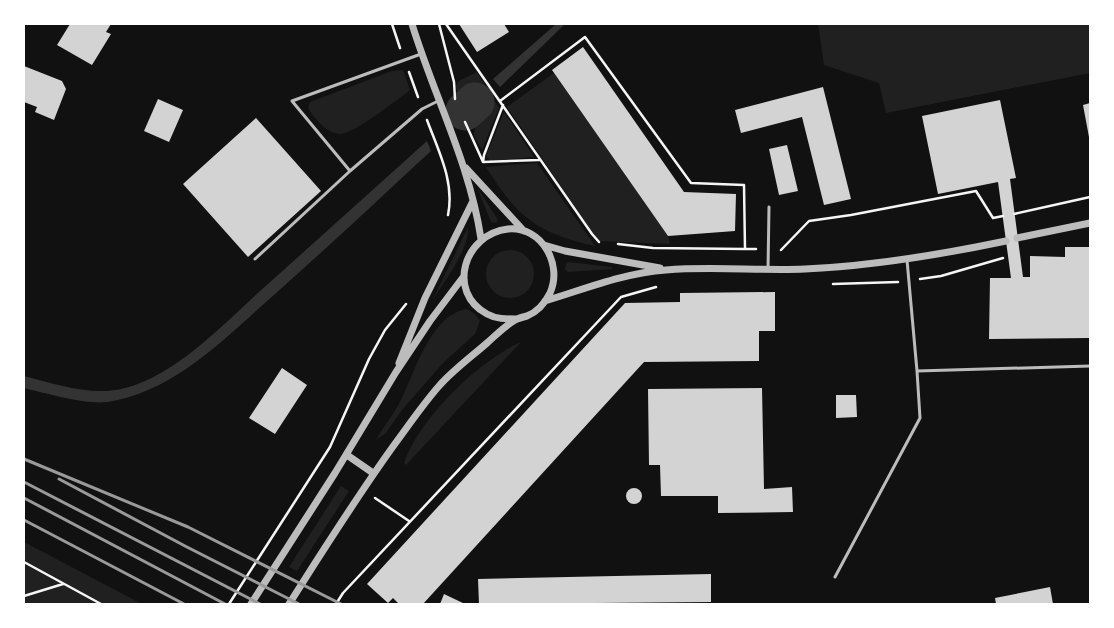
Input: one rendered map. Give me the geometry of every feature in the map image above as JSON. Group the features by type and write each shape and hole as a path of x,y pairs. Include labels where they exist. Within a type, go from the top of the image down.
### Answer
{"street":[{"path":"412,24 421,54 465,167 481,239"},
{"path":"465,167 524,231 544,244 565,251 666,270 768,270 841,267 907,260 1006,241"},
{"path":"396,372 425,298 473,201"},
{"path":"1018,238 1090,223"},
{"path":"524,231 510,229 488,235 481,239 473,248 466,261 464,276 467,291 475,304 487,314 501,319 516,319 529,315 546,301 613,280 666,270"},
{"path":"544,244 551,255 554,281 546,301"},
{"path":"251,604 347,455 396,372 430,321 464,276"},
{"path":"289,604 373,473 439,386 454,371 516,319"},
{"path":"347,455 373,473"}],"lane":[{"path":"350,171 292,100 421,54"},
{"path":"256,259 350,171 422,109 440,104"},
{"path":"768,270 769,207"},
{"path":"835,577 920,418 918,371 907,260"},
{"path":"918,371 1090,366"}],"path":[{"path":"439,24 454,82 456,100"},
{"path":"446,24 478,67 540,160 592,234 600,242 607,243"},
{"path":"500,101 585,37 691,183 744,185 744,249 653,248 615,244"},
{"path":"483,162 484,155 503,105"},
{"path":"424,114 449,183 450,204 448,218"},
{"path":"471,136 483,162"},
{"path":"483,162 540,160"},
{"path":"782,250 809,221 851,215 976,191 993,218 1003,216"},
{"path":"1014,214 1090,197"},
{"path":"881,283 910,281 941,276 1008,257"},
{"path":"336,604 343,593 409,521 621,297"},
{"path":"229,604 330,447 369,359 385,330 406,303"},
{"path":"374,498 409,521"},
{"path":"24,562 101,604"},
{"path":"24,596 63,584"}],"shaded area":[{"path":"556,24 565,24 500,87 493,79"},
{"path":"818,24 1090,24 1090,73 886,113 879,83 824,65"},
{"path":"403,70 410,90 376,115 347,132 341,134 326,129 314,117 308,108 310,102 392,71"},
{"path":"477,72 499,108 482,150 474,136 477,112 470,101 463,101 455,87 459,81"},
{"path":"554,73 668,236 670,244 598,241 507,107"},
{"path":"504,112 534,157 490,161 486,156"},
{"path":"427,141 431,151 238,328 177,375 155,387 132,396 107,402 88,402 24,388 24,376 61,386 100,391 125,388 143,382 161,373 179,361 213,334"},
{"path":"537,163 595,246 558,235 530,220 508,199 486,167"},
{"path":"477,187 498,220 496,223 491,222"},
{"path":"468,227 465,245 455,266 432,301"},
{"path":"505,250 515,250 527,257 534,269 534,279 527,291 515,298 505,298 497,294 490,287 486,279 486,269 490,261 497,254"},
{"path":"569,262 611,267 613,269 568,272 565,269 566,264"},
{"path":"467,309 475,314 480,321 475,334 443,363 402,410 385,434 376,440 398,405 426,346 434,333 443,321 454,313"},
{"path":"521,342 406,465 404,463 412,446 436,410 469,377 504,351"},
{"path":"341,486 349,491 297,571 289,567"},
{"path":"24,542 142,604 24,604"}],"building":[{"path":"70,24 111,24 106,32 111,34 92,65 57,45"},
{"path":"459,24 504,24 509,32 477,52"},
{"path":"583,47 684,192 736,194 735,231 668,236 552,70"},
{"path":"24,66 62,81 66,89 54,120 35,112 37,107 24,102"},
{"path":"823,87 851,199 824,205 802,117 741,133 735,110"},
{"path":"158,99 183,110 169,142 144,131"},
{"path":"1000,100 1016,178 1010,179 1023,277 1030,277 1030,256 1065,257 1065,247 1090,247 1090,338 989,339 990,278 1011,278 998,182 938,194 922,116"},
{"path":"1090,103 1090,137 1089,137 1083,105"},
{"path":"256,118 321,191 248,257 183,184"},
{"path":"787,145 798,191 779,195 769,149"},
{"path":"775,292 775,331 759,331 759,361 644,362 423,604 399,604 393,598 388,603 367,584 625,303 680,302 680,293"},
{"path":"282,368 307,385 275,434 249,418"},
{"path":"762,388 764,489 792,487 793,512 718,513 718,496 661,496 660,465 649,465 648,389"},
{"path":"836,395 856,395 857,417 836,418"},
{"path":"634,488 640,490 642,496 640,502 634,504 628,502 626,496 628,490"},
{"path":"711,574 711,602 479,604 478,579"},
{"path":"1050,587 1053,604 996,604 995,598"},
{"path":"444,594 465,604 440,604"}],"waterway":[{"path":"465,111 475,102"}],"railway":[{"path":"24,459 188,527 341,604"},
{"path":"59,479 185,546 299,604"},
{"path":"24,482 260,604"},
{"path":"24,498 225,604"},
{"path":"24,520 184,604"}]}
